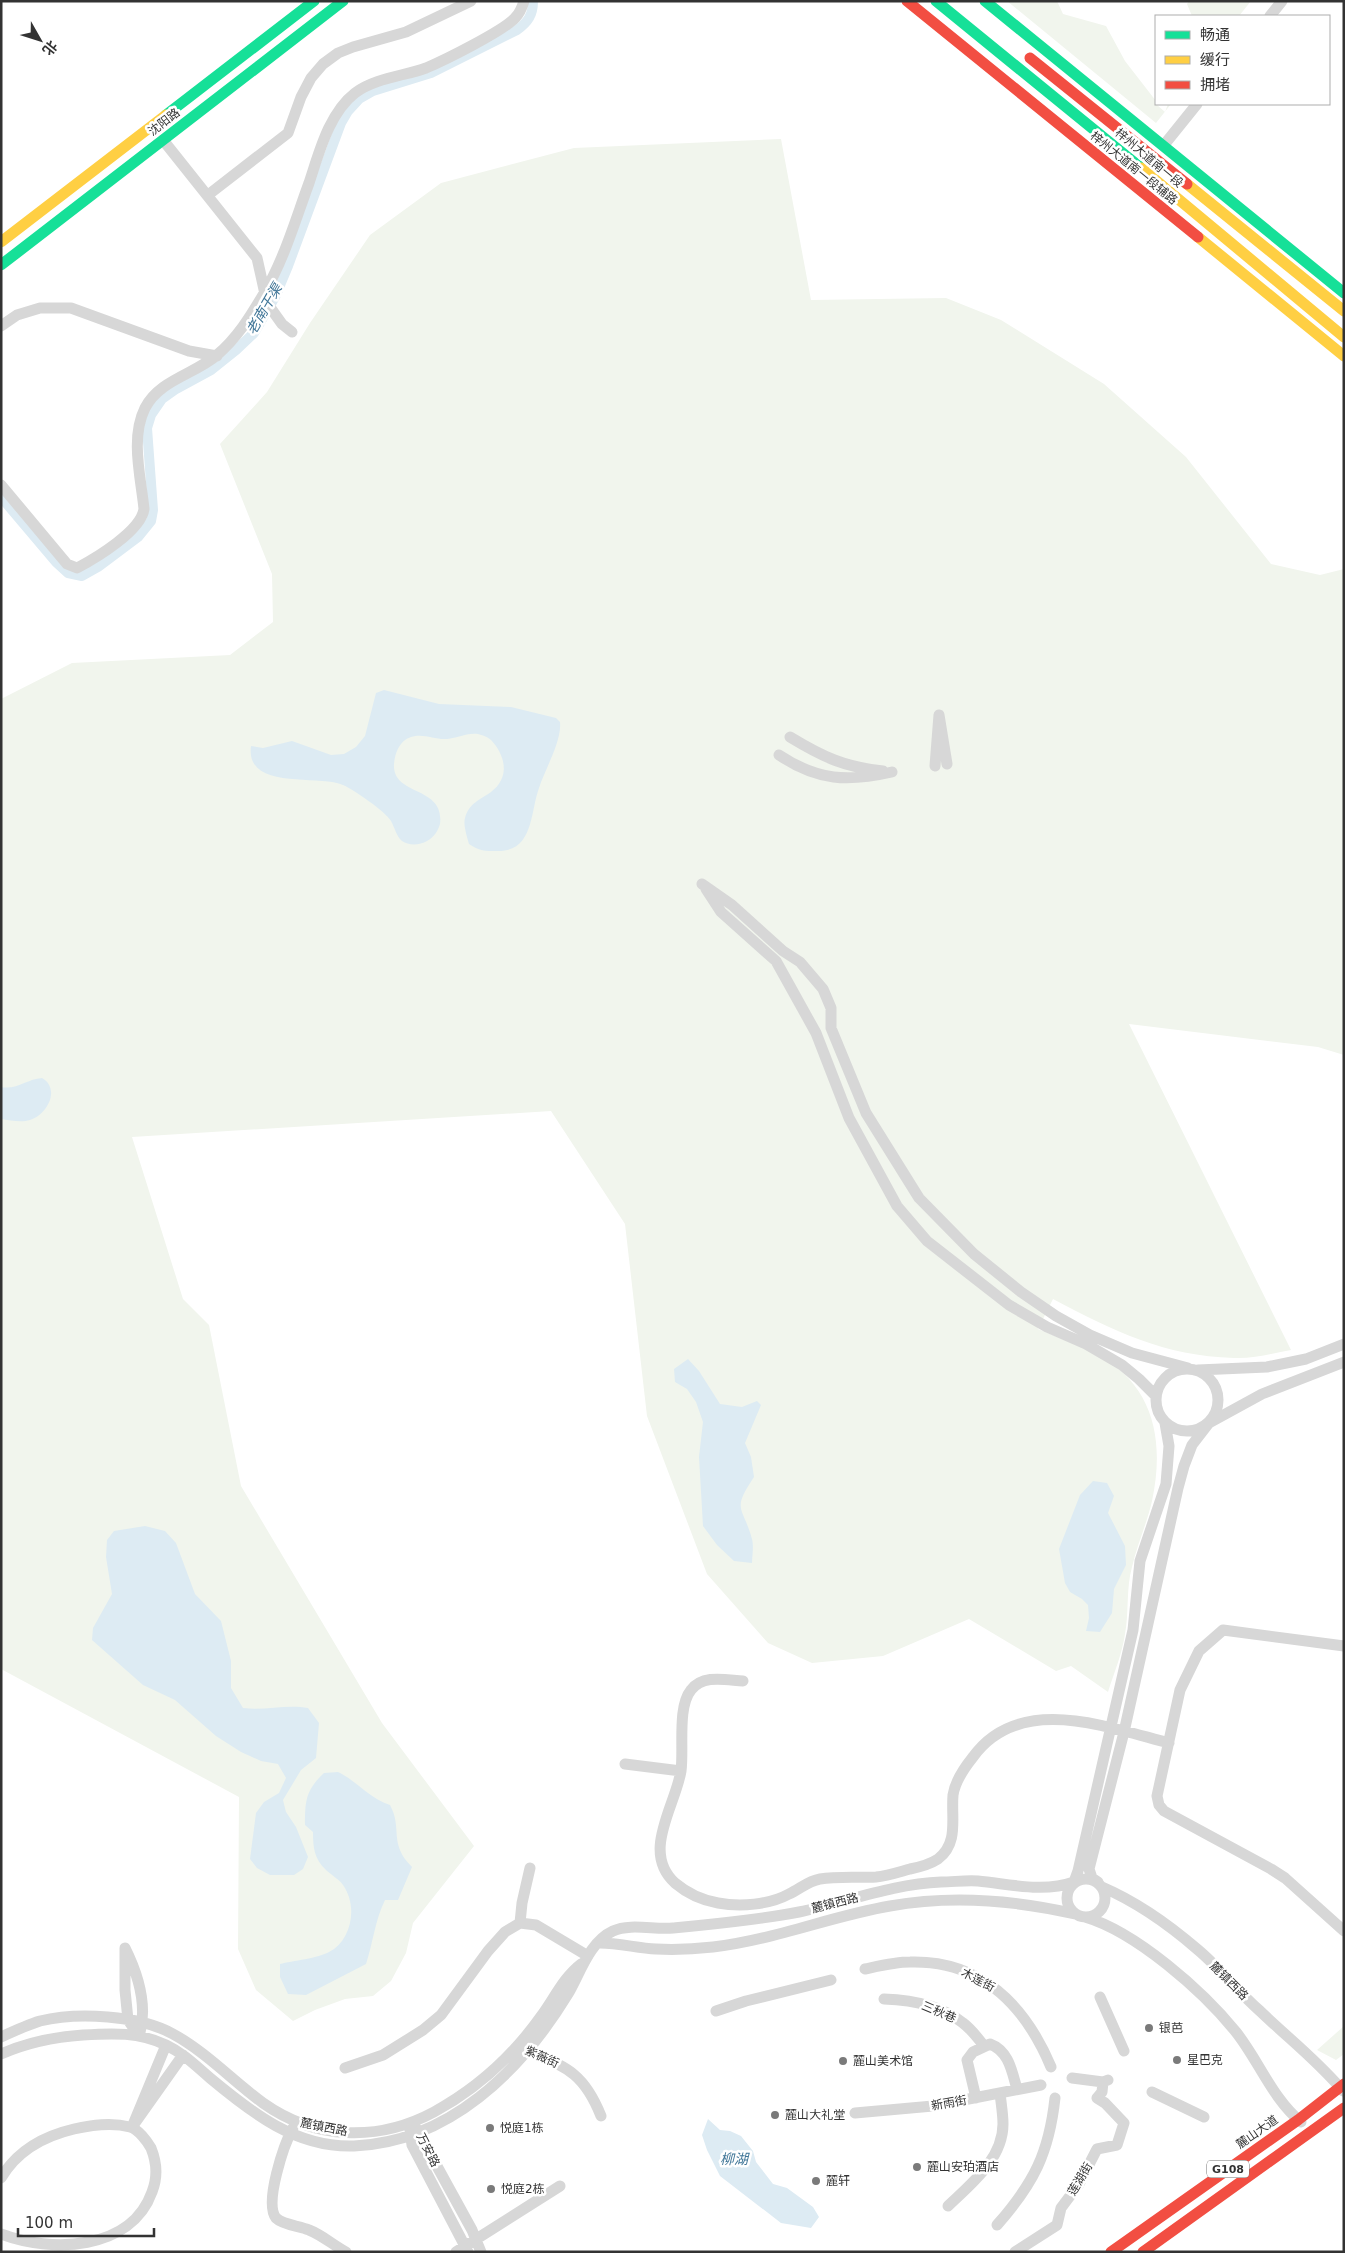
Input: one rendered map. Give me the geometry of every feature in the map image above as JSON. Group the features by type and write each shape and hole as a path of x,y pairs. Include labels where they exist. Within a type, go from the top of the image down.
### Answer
{"main road":[{"name":"沈阳路","path":"1,242 314,1"},
{"name":"沈阳路","path":"1,265 343,1"},
{"name":"梓州大道南一段辅路","path":"907,1 1344,356"},
{"name":"梓州大道南一段","path":"936,1 1024,71 1344,337"},
{"path":"985,1 1344,293"},
{"name":"梓州大道南一段","path":"1020,51 1344,311"},
{"path":"998,75 1047,103 1088,138 1182,204"},
{"path":"1268,250 1313,268"},
{"name":"麓山大道","path":"1111,2252 1342,2087"},
{"path":"1325,2098 1343,2111"},
{"name":"G108","path":"1143,2252 1282,2154 1310,2131 1343,2111"}],"street":[{"path":"208,195 288,133 301,96 311,78 323,64 338,53 406,32 471,1"},
{"path":"1,485 67,564 77,568 92,560 136,527 143,518 144,509 138,439 140,422 145,407 163,388 217,356 242,330 266,298 322,146 342,108 355,94 369,86 428,67 504,27 522,10 524,1"},
{"path":"1271,15 1282,1"},
{"path":"1164,145 1196,105"},
{"path":"163,140 257,258 266,298 276,317 292,332"},
{"path":"1,326 17,315 40,308 72,308 189,351 217,356"},
{"path":"935,766 938,715 947,764"},
{"path":"780,755 803,769 841,779 867,778 892,772 846,765 821,756 790,737"},
{"path":"1155,1395 1140,1379 1122,1365 1088,1340 1056,1316 1021,1292 974,1254 919,1198 866,1114 831,1028 831,1008 823,989 800,962 782,951 732,905 702,884 721,912 776,962 794,990 816,1033 848,1118 897,1206 927,1241 1009,1305 1046,1327 1088,1340 1132,1353 1193,1369 1209,1377 1212,1382 1218,1400 1216,1412 1192,1445 1178,1488 1147,1634 1089,1869 1092,1878 1100,1884 1105,1897 1103,1907 1096,1915 1080,1916 1068,1905 1066,1899 1069,1887 1074,1882 1078,1871 1112,1727 1133,1630 1140,1561 1166,1484 1169,1446 1165,1423 1155,1405 1155,1395 1159,1384 1166,1376 1176,1370 1193,1369 1267,1367 1306,1359 1344,1344"},
{"path":"1165,1423 1175,1430 1187,1432 1199,1429 1262,1394 1344,1362"},
{"path":"1166,1484 1178,1488"},
{"path":"1133,1630 1147,1634"},
{"path":"1344,1646 1223,1630 1199,1652 1184,1679 1157,1796 1159,1805 1164,1811 1278,1874 1344,1931"},
{"path":"743,1681 710,1679 699,1683 690,1690 684,1704 680,1771 661,1838 660,1860 667,1876 682,1890 695,1897 719,1904 755,1904 774,1901 809,1882 822,1879 879,1877 928,1865 940,1858 948,1849 952,1837 953,1792 964,1768 977,1751 997,1732 1019,1723 1058,1720 1087,1721 1169,1743"},
{"path":"625,1764 680,1771"},
{"path":"520,1923 522,1903 530,1868"},
{"path":"1074,1882 1085,1878 1100,1884"},
{"name":"麓镇西路","path":"1,2037 40,2022 76,2017 128,2020 143,2023 171,2033 192,2045 264,2103 296,2122 341,2133 389,2130 411,2123 468,2092 492,2073 518,2046 543,2014 572,1971 614,1930 624,1928 663,1929 764,1918 800,1912 887,1889 926,1883 974,1881 1021,1887 1055,1888 1074,1882"},
{"name":"麓镇西路","path":"1100,1884 1162,1921 1198,1950 1342,2087"},
{"path":"600,1943 657,1950 712,1947 760,1939 889,1906 927,1901 968,1899 1007,1902 1080,1916 1109,1926 1148,1950 1205,1999 1237,2033 1275,2093 1310,2131"},
{"path":"1,2054 20,2046 62,2037 119,2033 139,2036 166,2045 183,2055 255,2115 290,2134 337,2146 356,2146 390,2141 415,2134 472,2102 499,2082 529,2051 567,1995 585,1960 536,1925 520,1923 505,1932 488,1951 441,2015 423,2030 383,2055 345,2068"},
{"path":"125,1948 134,1966 140,1989 143,2023 139,2036 128,2020 125,1990 125,1948"},
{"name":"木莲街","path":"865,1969 910,1962 937,1964 965,1971 993,1986 1007,1998 1036,2034 1051,2067"},
{"path":"716,2011 746,2001 831,1980"},
{"path":"1100,1997 1124,2051"},
{"name":"三秋巷","path":"884,1999 906,2000 942,2010 963,2023 984,2046 990,2044 1000,2048 1009,2062 1016,2090"},
{"path":"132,2127 166,2045"},
{"name":"紫薇街","path":"518,2046 562,2065 575,2074 594,2099 601,2116"},
{"path":"976,2098 967,2060 973,2052 984,2046"},
{"path":"132,2127 183,2055"},
{"name":"莲湖街","path":"1015,2252 1057,2225 1061,2208 1079,2184 1097,2149 1118,2145 1124,2124 1105,2103 1097,2098 1102,2092 1105,2081 1072,2078"},
{"name":"新雨街","path":"856,2113 933,2106 1041,2085"},
{"path":"1152,2092 1204,2117"},
{"path":"948,2206 985,2170 997,2150 1004,2125 1000,2093"},
{"path":"997,2225 1014,2206 1040,2163 1048,2142 1055,2098"},
{"path":"296,2122 279,2158 276,2174 274,2213 279,2220 311,2231 346,2252"},
{"name":"万安路","path":"411,2123 415,2134 477,2240 481,2252"},
{"path":"1,2178 28,2147 56,2133 96,2124 132,2127 148,2143 155,2158 156,2181 148,2204 135,2220 114,2234 81,2244 56,2246 29,2242 1,2234"},
{"name":"万安路","path":"415,2134 412,2145 463,2250"},
{"path":"463,2250 560,2186"}],"shaded area":[{"path":"1007,1 1057,1 1063,14 1106,26 1125,61 1155,100 1155,105 1165,112 1156,123"},
{"path":"1189,1 1251,1 1240,15 1192,15 1187,4"},
{"path":"781,139 811,300 946,298 1001,320 1104,384 1186,457 1271,564 1320,575 1344,569 1344,1055 1318,1047 1129,1024 1291,1350 1241,1358 1185,1352 1140,1340 1053,1299 1038,1329 1094,1353 1114,1365 1130,1380 1142,1397 1150,1415 1155,1435 1157,1456 1156,1478 1152,1501 1130,1575 1124,1641 1108,1692 1071,1666 1056,1671 969,1619 883,1656 812,1663 768,1643 707,1574 647,1416 625,1224 551,1111 132,1137 183,1299 209,1325 241,1486 382,1723 474,1846 413,1923 406,1953 391,1981 373,1996 345,1999 315,2010 293,2021 256,1990 238,1949 239,1797 1,1669 1,699 72,663 230,655 273,622 272,574 220,444 267,392 310,323 370,235 441,183 574,148"},
{"path":"1344,2026 1344,2054 1336,2060 1317,2050"}],"water":[{"path":"384,690 439,704 511,707 556,718 560,722 558,738 539,788 532,819 524,838 518,845 509,850 486,851 469,844 464,824 467,813 475,802 497,786 501,780 504,767 503,760 496,746 487,737 481,735 470,734 444,739 415,736 403,741 398,748 394,764 396,774 401,782 435,803 439,812 440,824 434,836 418,844 408,844 402,841 391,821 383,812 343,785 271,775 259,770 252,760 251,746 263,748 292,741 331,755 344,754 356,747 365,736 376,693"},
{"path":"42,1078 51,1088 51,1095 42,1113 27,1121 1,1119 1,1087 17,1086"},
{"path":"688,1359 699,1371 720,1404 742,1407 757,1401 761,1405 745,1443 751,1457 754,1477 741,1503 753,1542 752,1563 734,1561 717,1545 703,1526 699,1457 703,1422 696,1402 687,1389 675,1382 674,1369"},
{"path":"1093,1481 1107,1483 1114,1496 1108,1513 1125,1546 1126,1565 1114,1589 1112,1613 1100,1632 1086,1631 1089,1618 1088,1605 1070,1592 1065,1583 1059,1549 1080,1495"},
{"path":"145,1526 165,1531 176,1543 195,1594 221,1621 231,1661 231,1688 243,1708 308,1708 319,1723 316,1758 301,1770 283,1800 286,1812 296,1827 308,1857 303,1869 294,1875 270,1875 257,1868 250,1859 256,1813 264,1802 279,1793 286,1778 278,1764 261,1761 241,1752 216,1736 175,1700 143,1685 92,1640 93,1628 112,1594 106,1557 107,1540 114,1531"},
{"path":"338,1772 376,1799 390,1805 396,1821 400,1851 412,1867 398,1900 385,1900 366,1964 306,1995 288,1994 280,1977 280,1964 312,1958 329,1952 337,1947 343,1939 350,1922 351,1912 348,1893 341,1883 319,1862 314,1848 313,1832 305,1825 306,1802 313,1785 324,1773"},
{"name":"柳湖","path":"708,2119 720,2130 730,2131 741,2136 753,2151 756,2162 773,2184 787,2188 813,2207 819,2217 811,2228 781,2223 720,2176 702,2135"}],"waterway":[{"name":"老南干渠","path":"1,497 56,562 68,573 82,576 98,567 138,537 151,521 153,510 147,428 151,415 162,399 211,370 254,333 275,297 341,123 348,111 359,99 373,91 431,73 517,30 529,18 533,1"}],"traffic: fast":[{"path":"166,115 314,1"},
{"path":"1,265 343,1"},
{"path":"936,1 1141,168"},
{"path":"985,1 1344,293"}],"traffic: slow":[{"path":"1,242 166,115"},
{"path":"1141,168 1344,337"},
{"path":"1187,184 1344,311"},
{"path":"1198,237 1344,356"}],"traffic: jam":[{"path":"907,1 1198,237"},
{"path":"1030,58 1187,184"},
{"path":"1111,2252 1298,2120 1344,2084"},
{"path":"1143,2252 1344,2108"}],"place":[{"name":"银芭","path":"1149,2028"},
{"name":"星巴克","path":"1177,2060"},
{"name":"麓山美术馆","path":"843,2061"},
{"name":"麓山大礼堂","path":"775,2115"},
{"name":"悦庭1栋","path":"490,2128"},
{"name":"麓山安珀酒店","path":"917,2167"},
{"name":"麓轩","path":"816,2181"},
{"name":"悦庭2栋","path":"491,2189"}]}
